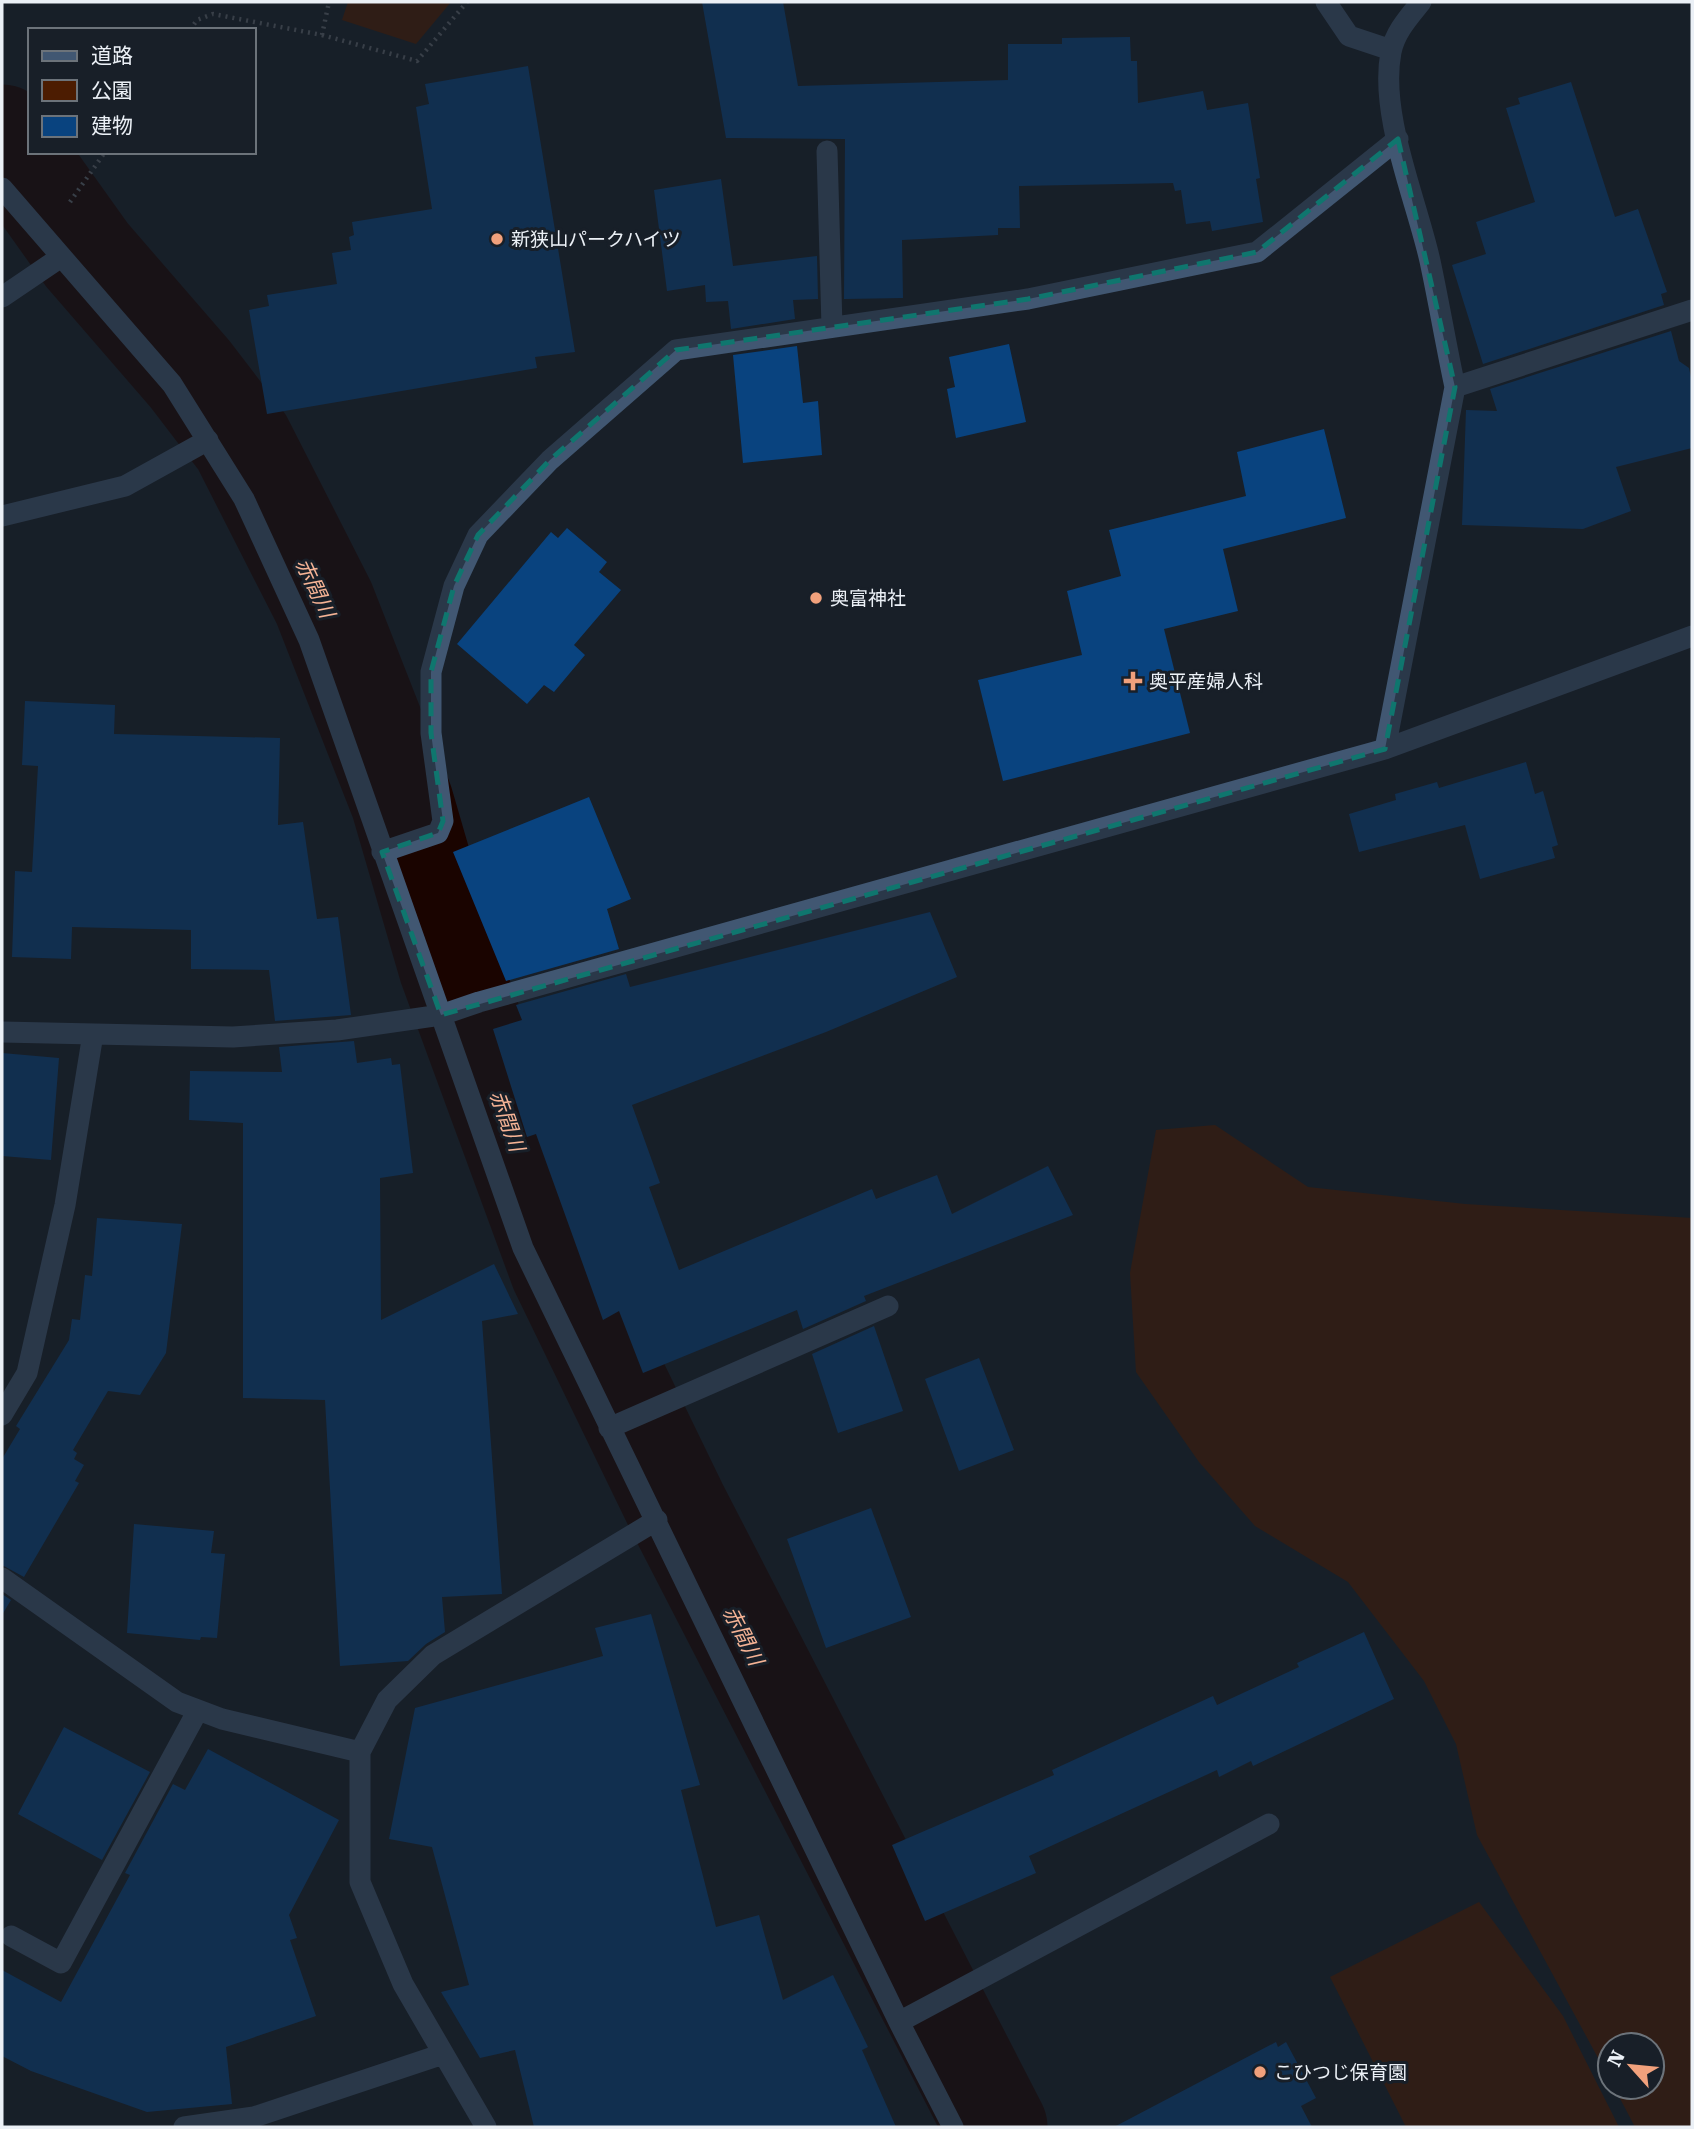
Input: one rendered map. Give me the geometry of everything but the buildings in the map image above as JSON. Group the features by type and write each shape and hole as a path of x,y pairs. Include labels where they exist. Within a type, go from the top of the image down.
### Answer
{"street":[{"path":"1326,2 1349,36 1391,50"},
{"path":"1385,749 1455,387 1430,260 1398,139 1388,83 1391,50 1398,32 1421,2"},
{"path":"382,852 438,834 443,821 431,733 432,672 454,586 478,535 550,460 676,350 1028,299 1257,252 1398,139"},
{"path":"827,151 832,327"},
{"path":"2,188 172,384 244,499 309,640 382,852 449,1013 523,1248 617,1425 657,1520 907,2018 953,2127"},
{"path":"2,298 61,257"},
{"path":"1455,387 1692,310"},
{"path":"2,516 125,486 208,440"},
{"path":"2,1032 233,1037 337,1030 449,1013 479,1002 1385,749 1692,636"},
{"path":"2,1415 27,1373 65,1205 93,1034"},
{"path":"617,1425 888,1306"},
{"path":"486,2127 403,1984 360,1882 360,1752 387,1700 433,1655 657,1520"},
{"path":"2,1578 177,1702 222,1719 360,1752"},
{"path":"11,1936 61,1963 198,1710"},
{"path":"907,2018 1269,1825"},
{"path":"184,2127 254,2117 443,2054"}],"path":[{"path":"322,35 329,2"},
{"path":"191,28 197,20 213,14 322,35 417,61 467,2"},
{"path":"46,238 104,154"}],"highlighted area":[{"path":"1398,139 1455,387 1385,749 441,1015 382,852 438,833 443,821 431,733 431,672 454,586 478,535 550,460 676,350 1028,299 1257,252"}],"green space":[{"path":"348,2 451,2 416,44 342,20"},
{"path":"1215,1125 1308,1187 1465,1204 1692,1218 1692,2127 1635,2127 1621,2101 1666,2101 1666,2031 1596,2031 1596,2054 1477,1835 1456,1744 1424,1681 1348,1582 1255,1526 1199,1462 1136,1372 1130,1273 1156,1130"},
{"path":"1479,1902 1563,2016 1596,2081 1596,2101 1606,2101 1619,2127 1406,2127 1330,1977"}],"waterway":[{"name":"赤間川","path":"2,136 87,255 190,374 242,442 324,603 402,802 450,967 561,1269 676,1506 996,2127"}],"place":[{"name":"新狭山パークハイツ","path":"497,239"},
{"name":"奥富神社","path":"816,598"},
{"name":"奥平産婦人科","path":"1133,681"},
{"name":"こひつじ保育園","path":"1260,2072"}]}
